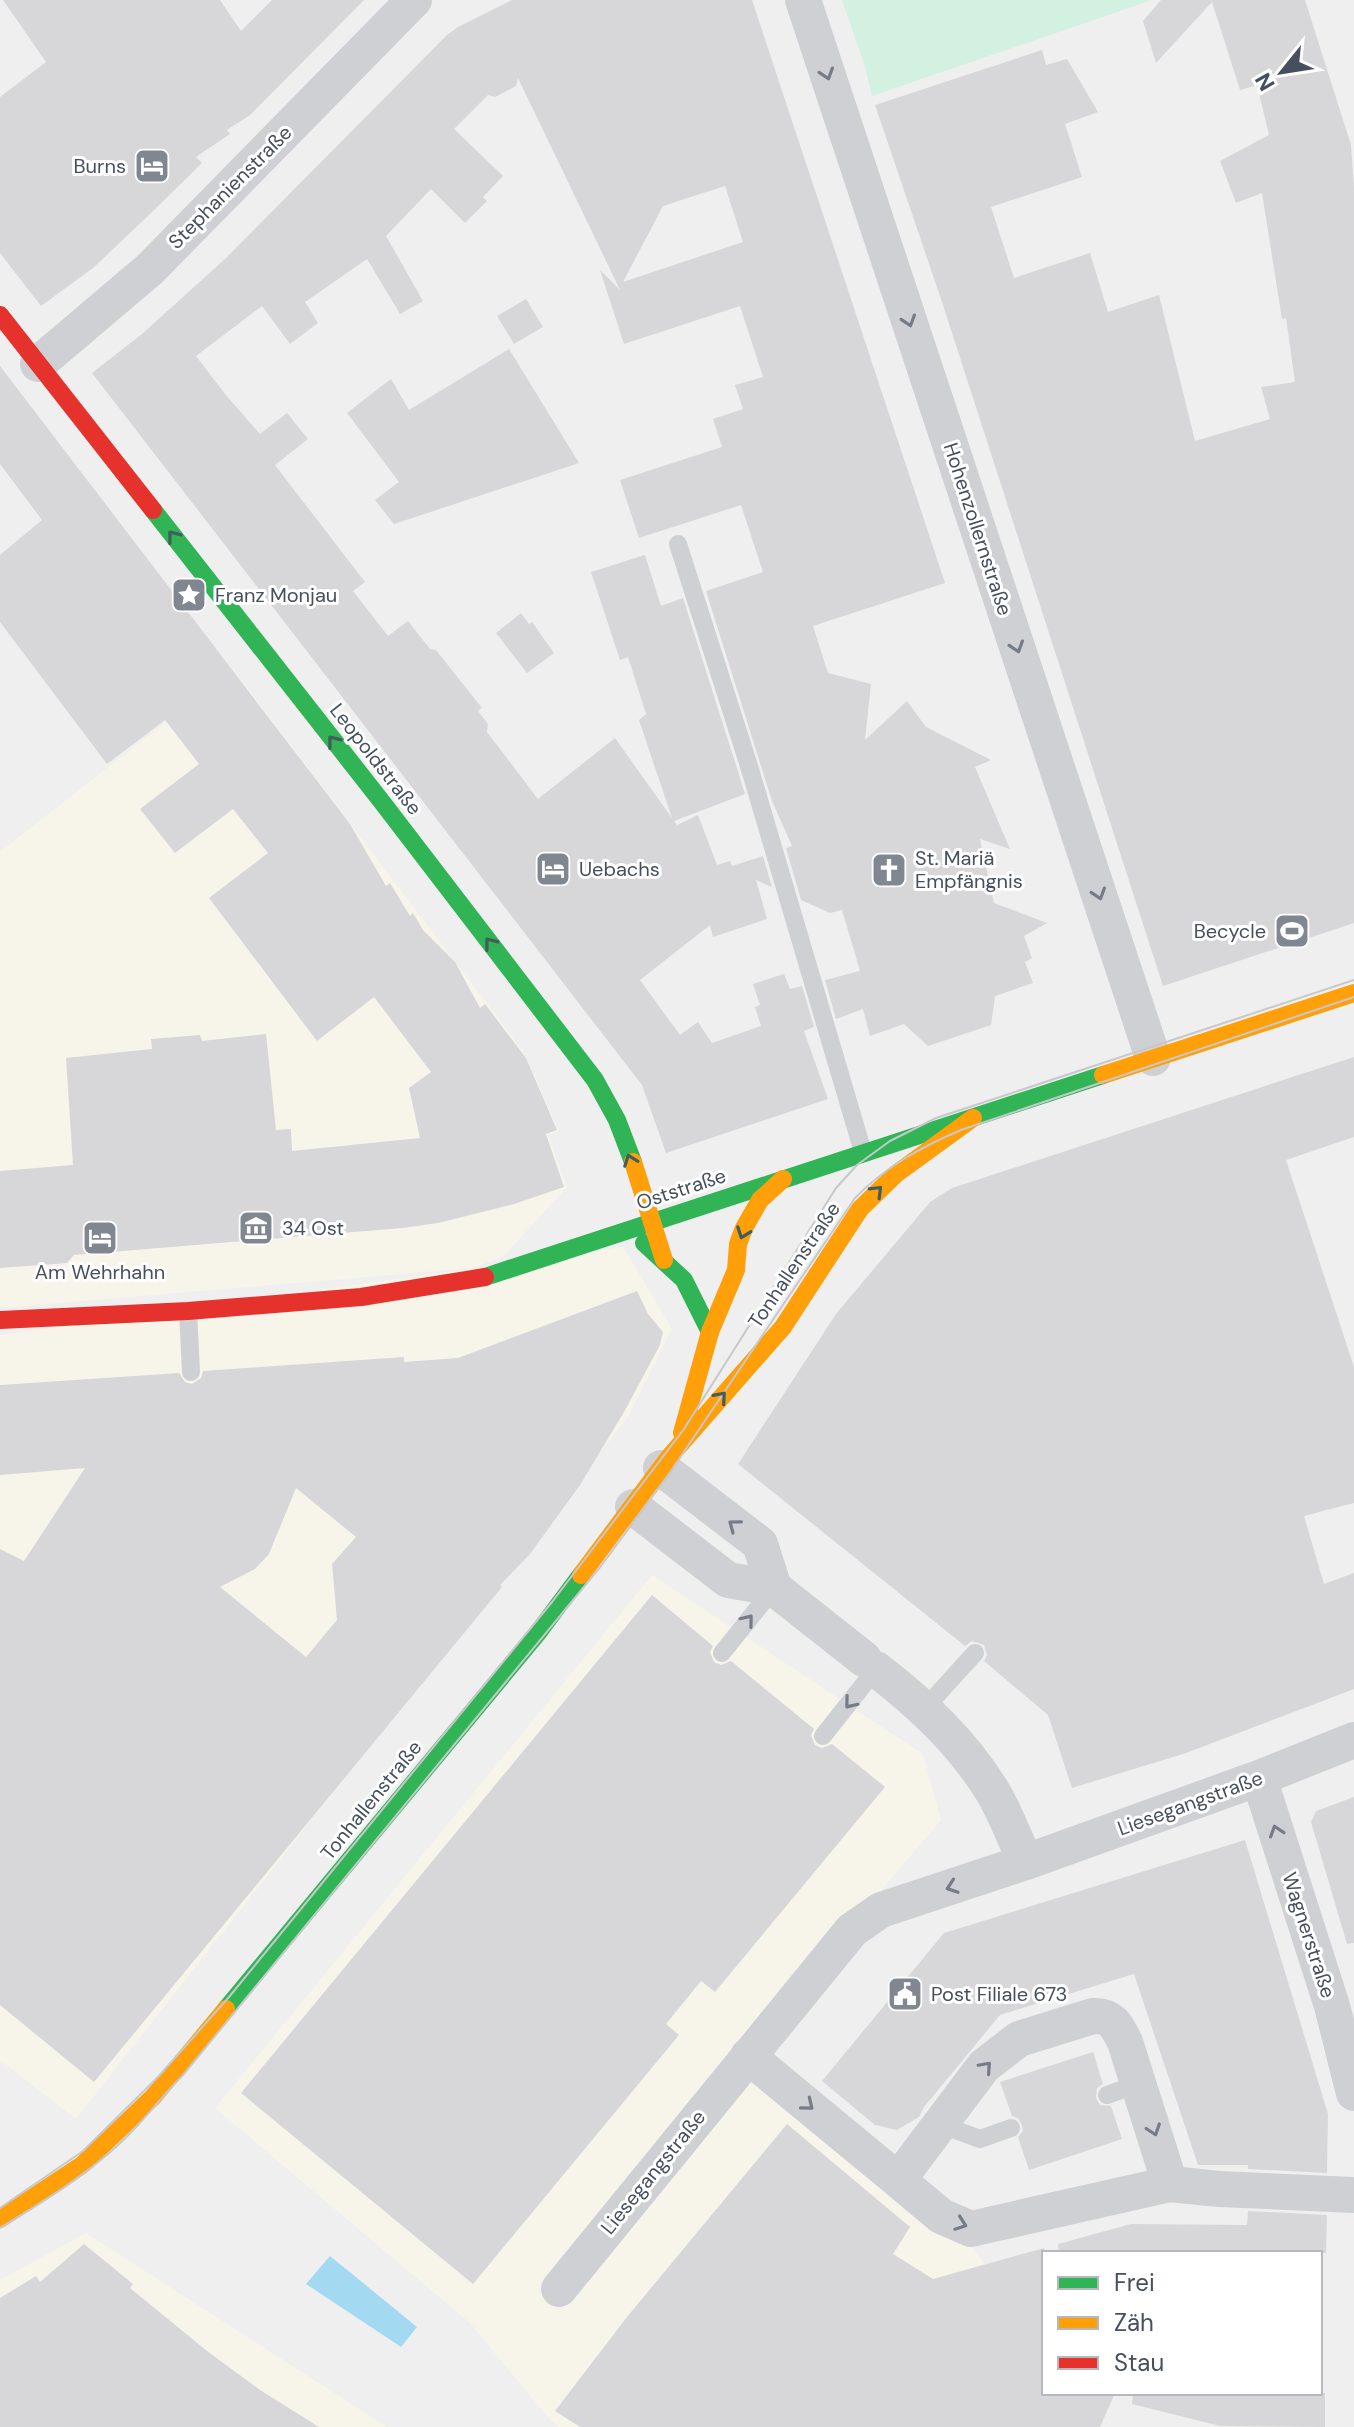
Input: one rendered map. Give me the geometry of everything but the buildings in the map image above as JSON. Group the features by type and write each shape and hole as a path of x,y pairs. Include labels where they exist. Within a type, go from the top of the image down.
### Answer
{"main road":[{"name":"Leopoldstraße","path":"0,315 595,1080 612,1111 664,1260"},
{"name":"Oststraße","path":"0,1320 188,1311 361,1297 481,1278 1354,993"},
{"name":"Tonhallenstraße","path":"665,1462 783,1327 860,1209 896,1174 973,1118"},
{"name":"Tonhallenstraße","path":"0,2219 62,2180 135,2116 537,1634 633,1507 684,1429 710,1332 736,1270 738,1244 749,1218 766,1193 791,1175"},
{"path":"627,1230 664,1260 688,1287 710,1332"}],"street":[{"name":"Stephanienstraße","path":"38,364 150,269 414,0"},
{"name":"Hohenzollernstraße","path":"803,0 1153,1058"},
{"path":"665,1462 760,1544 774,1588"},
{"path":"633,1507 728,1580 774,1588 925,1708 955,1740 992,1790 1026,1862"},
{"name":"Liesegangstraße","path":"559,2289 852,1930 881,1910 1026,1862 1259,1778 1354,1740"},
{"name":"Wagnerstraße","path":"1259,1778 1332,2006 1354,2093"},
{"path":"898,2180 984,2066 1002,2050 1019,2039 1105,2015 1116,2023 1125,2042 1123,2089 1170,2184"},
{"path":"748,2056 941,2216 971,2229 1170,2184 1354,2195"}],"lane":[{"path":"678,544 749,766 863,1152"},
{"path":"188,1311 191,1372"},
{"path":"722,1653 774,1588"},
{"path":"925,1708 975,1653"},
{"path":"823,1736 870,1664"},
{"path":"942,2125 980,2139 1011,2128"}],"shaded area":[{"path":"233,669 523,1051 559,1131 548,1135 567,1187 502,1258 472,1268 0,1308 0,852"},
{"path":"623,1247 672,1329 628,1417 76,2119 0,2060 0,1335"},
{"path":"652,1575 923,1754 941,1820 731,2067 970,2244 1042,2344 1042,2395 1079,2395 1102,2427 559,2427 470,2323 215,2108"},
{"path":"86,2233 387,2427 0,2427 0,2280"}],"green space":[{"path":"842,0 1152,0 872,96"}],"water":[{"path":"330,2256 417,2327 401,2347 306,2284"}],"tram line":[{"path":"0,2208 83,2151 158,2077 229,1997 552,1602 684,1429 836,1188 857,1165 890,1141 936,1118 1354,980"},
{"path":"0,2228 55,2194 107,2155 183,2075 601,1566 669,1474 855,1198 867,1187 904,1159 961,1130 1354,997"}],"traffic: fast":[{"path":"153,510 595,1080 617,1120 633,1162"},
{"path":"485,1277 1103,1075"},
{"path":"644,1243 684,1280 710,1332"},
{"path":"226,2009 537,1634 581,1575"}],"traffic: slow":[{"path":"1103,1075 1354,993"},
{"path":"581,1575 670,1456 783,1327 860,1209 896,1174 973,1118"},
{"path":"633,1162 664,1260"},
{"path":"682,1433 710,1332 736,1270 738,1244 744,1228 760,1200 783,1179"},
{"path":"0,2219 82,2165 153,2097 226,2009"}],"traffic: jam":[{"path":"0,315 153,510"},
{"path":"0,1320 188,1311 361,1297 485,1277"}],"place":[{"name":"Burns","path":"152,166"},
{"name":"Franz Monjau","path":"189,595"},
{"name":"Uebachs","path":"553,869"},
{"name":"St. Mariä Empfängnis","path":"889,870"},
{"name":"Becycle","path":"1292,931"},
{"name":"34 Ost","path":"256,1228"},
{"name":"Am Wehrhahn","path":"100,1238"},
{"name":"Post Filiale 673","path":"905,1994"}]}
